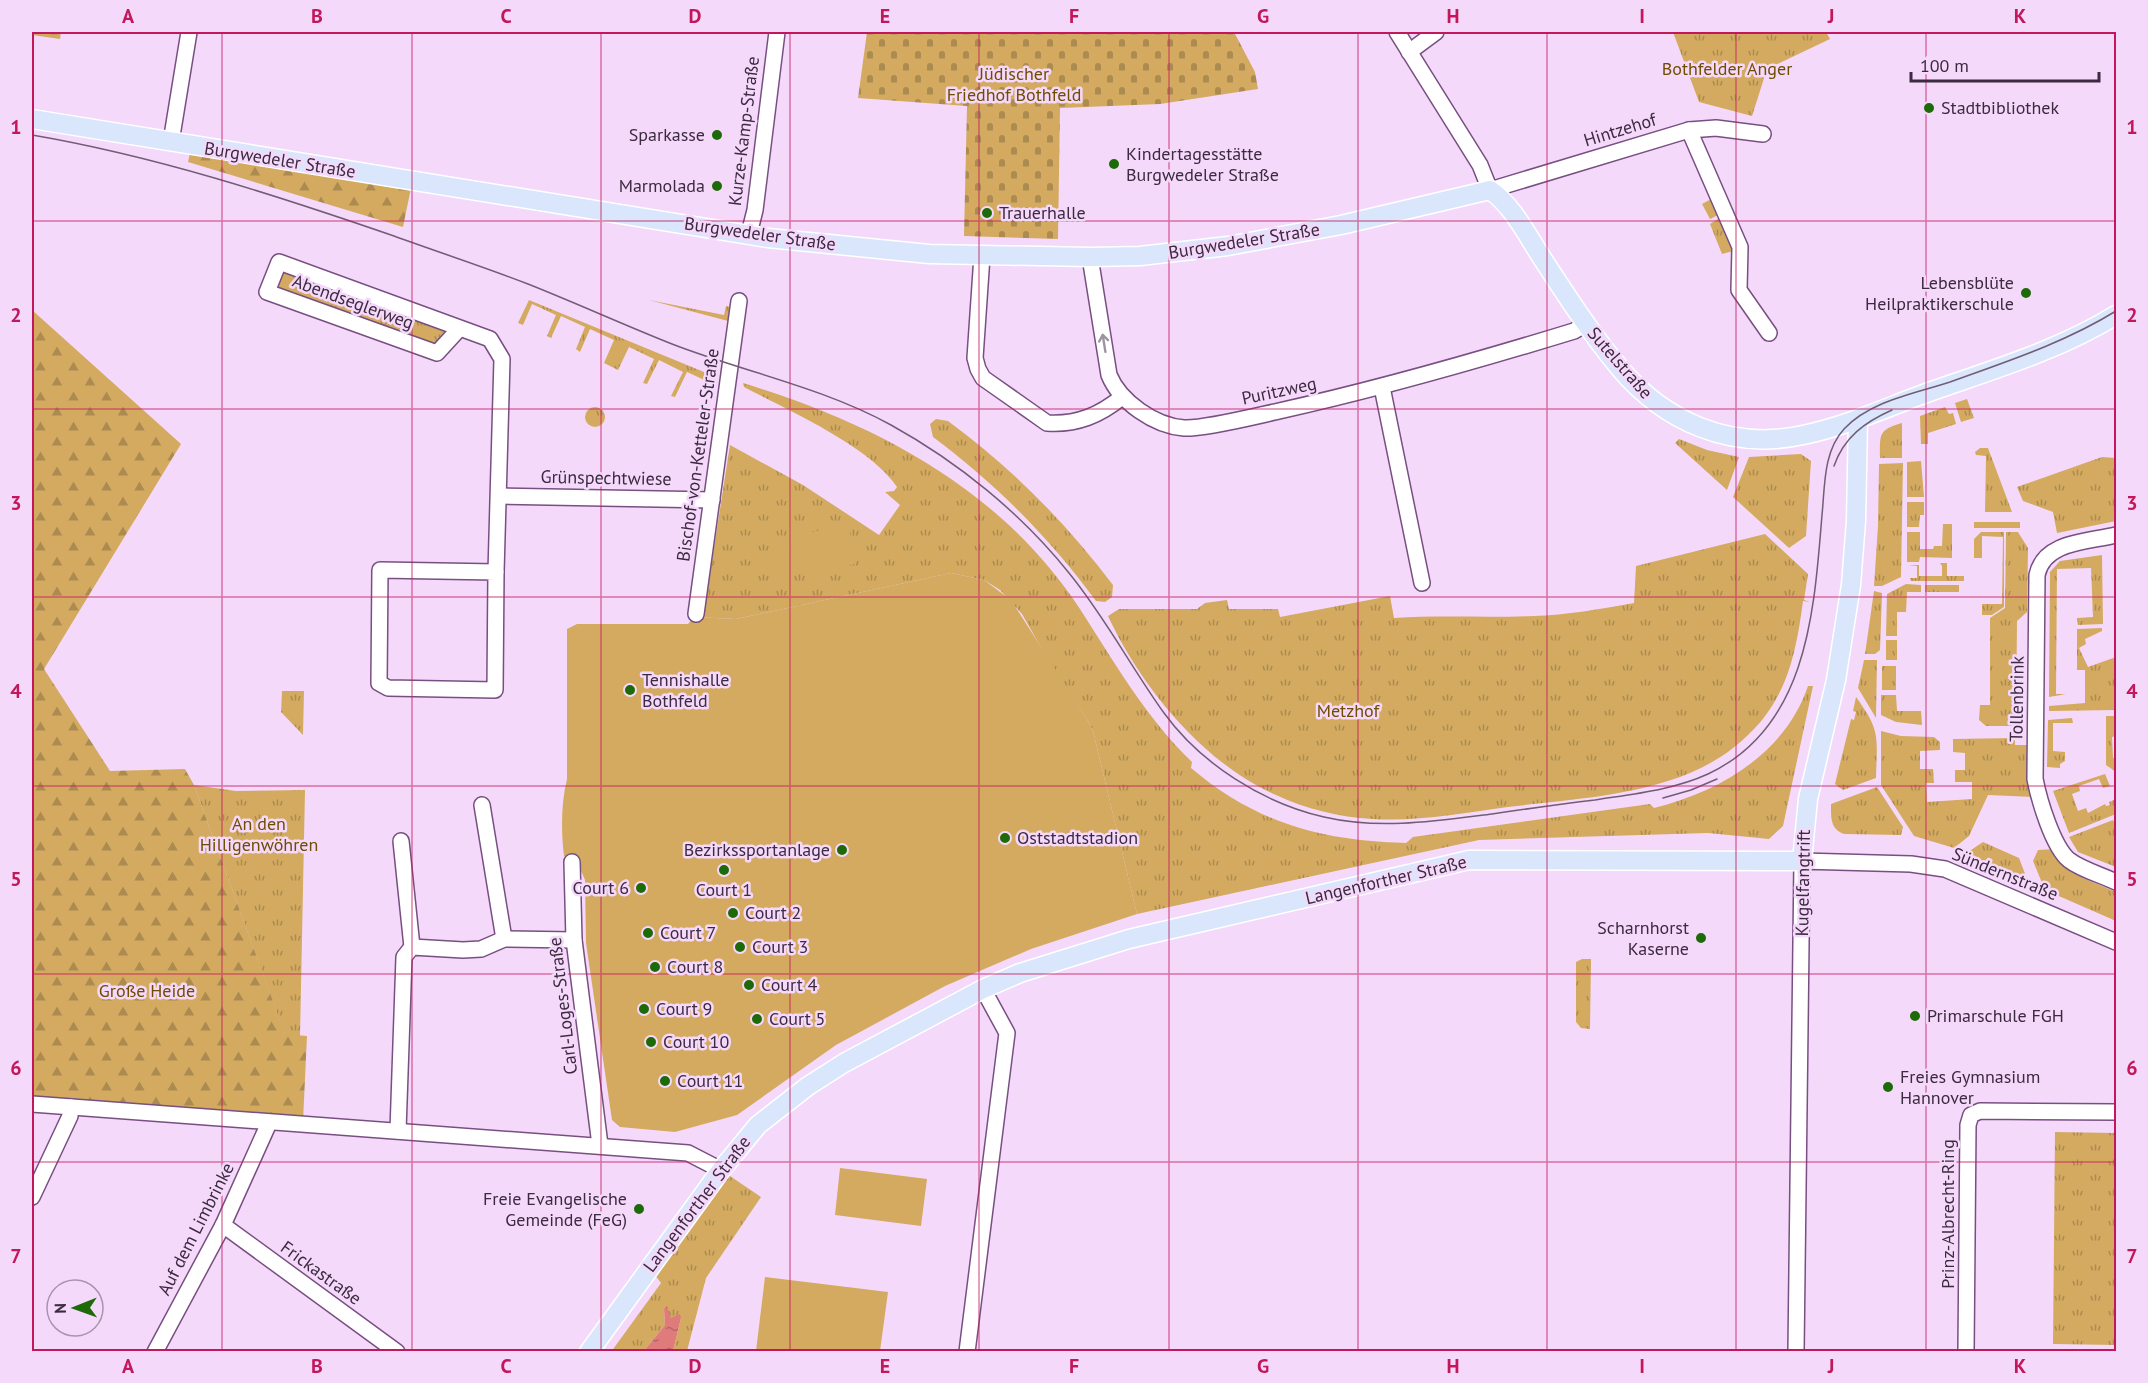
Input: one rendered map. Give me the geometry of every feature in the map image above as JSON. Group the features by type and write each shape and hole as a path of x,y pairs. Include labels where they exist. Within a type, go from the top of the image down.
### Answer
{"main road":[{"name":"Burgwedeler Straße","path":"32,119 830,246 982,256 1140,256 1229,246 1341,225 1490,190"},
{"name":"Sutelstraße","path":"1490,190 1511,211 1586,324 1640,392 1679,419 1714,434 1750,439 1800,436 1858,419 2038,354 2090,331 2116,315"},
{"name":"Kugelfangtrift","path":"1802,861 1808,799 1839,664 1851,585 1856,521 1858,419"},
{"name":"Langenforther Straße","path":"589,1352 720,1170 758,1125 808,1086 844,1063 983,989 1020,973 1129,939 1469,860 1802,861"}],"street":[{"path":"171,142 189,32"},
{"name":"Kurze-Kamp-Straße","path":"749,234 754,210 773,32"},
{"name":"Sutelstraße","path":"1397,32 1480,165 1490,190"},
{"path":"1409,52 1436,32"},
{"name":"Hintzehof","path":"1490,190 1689,130 1716,128 1763,134"},
{"path":"1689,130 1740,247 1739,290 1769,333"},
{"path":"982,256 975,358 983,378 1047,423 1086,419 1102,414 1122,397 1110,375 1090,257"},
{"name":"Abendseglerweg","path":"459,329 437,353 267,292 279,262 490,339 501,359 495,690 388,688 378,683 380,570 496,572"},
{"name":"Bischof-von-Ketteler-Straße","path":"696,614 740,301"},
{"name":"Puritzweg","path":"1122,397 1170,425 1186,428 1256,416 1382,387 1574,332 1586,324"},
{"path":"1382,387 1422,583"},
{"name":"Grünspechtwiese","path":"500,496 712,500"},
{"name":"Tollenbrink","path":"2116,535 2055,549 2040,563 2037,575 2035,779 2038,795 2064,855 2072,863 2116,882"},
{"path":"482,805 504,939"},
{"path":"398,1131 404,957 412,947 401,841"},
{"name":"Sündernstraße","path":"1802,861 1911,864 1945,869 2116,942"},
{"name":"Kugelfangtrift","path":"1796,1352 1802,861"},
{"name":"Carl-Loges-Straße","path":"572,862 574,940 600,1145"},
{"path":"412,947 481,949 504,939 574,940"},
{"path":"967,1352 1007,1033 983,989"},
{"path":"32,1104 688,1152 720,1170"},
{"path":"32,1197 70,1116 71,1107"},
{"name":"Prinz-Albrecht-Ring","path":"1966,1352 1968,1125 1971,1115 1980,1111 2116,1112"},
{"name":"Auf dem Limbrinke","path":"155,1352 223,1225 269,1123"},
{"name":"Frickastraße","path":"223,1225 397,1352"}],"green space":[{"path":"32,32 61,32 60,39 32,35"},
{"name":"Jüdischer Friedhof Bothfeld","path":"867,32 1234,32 1255,72 1258,89 1160,104 1060,108 1058,239 964,236 967,106 858,98"},
{"name":"Bothfelder Anger","path":"1673,32 1826,32 1830,39 1767,69 1752,116 1699,102"},
{"path":"190,153 411,188 403,227 188,162"},
{"path":"1713,198 1720,214 1710,219 1702,204"},
{"path":"1721,217 1733,251 1722,254 1710,224"},
{"path":"279,262 459,329 437,353 267,292"},
{"path":"285,271 311,282 318,300 315,303 278,289"},
{"path":"360,296 374,301 371,310 355,310"},
{"path":"529,300 704,372 715,380 713,384 687,372 675,397 671,396 683,372 659,360 647,384 643,383 654,359 629,347 618,370 604,363 614,340 590,329 580,352 576,349 585,327 561,316 551,338 547,336 556,315 532,304 523,325 518,323"},
{"path":"649,300 724,315 726,306 730,307 728,321"},
{"name":"Große Heide","path":"32,310 181,444 44,669 110,771 185,769 194,785 285,1034 307,1036 303,1121 32,1099"},
{"path":"743,383 841,419 888,441 932,466 974,496 1013,529 1048,567 1080,609 1145,708 1192,762 1191,768 1240,803 1265,815 1318,833 1346,838 1406,843 1413,837 1650,804 1654,808 1702,792 1747,766 1783,732 1808,686 1813,686 1783,826 1769,839 1708,833 1479,840 1137,914 1093,731 1022,614 1000,590 984,580 951,573 736,619 694,617 705,605 730,445 803,485 879,535 900,505 885,492 894,491 897,487 885,472 868,458 805,418 744,387"},
{"path":"1967,399 1974,418 1961,422 1955,403"},
{"path":"591,407 599,407 605,413 605,421 599,427 591,427 585,421 585,413"},
{"path":"1945,407 1949,414 1953,413 1956,424 1928,433 1928,444 1921,444 1920,416"},
{"path":"936,419 948,421 971,439 1016,477 1057,518 1113,585 1112,597 1105,602 1096,601 1060,555 1021,513 979,474 933,437 930,424"},
{"path":"1902,423 1902,458 1880,458 1882,434 1888,428"},
{"path":"1679,439 1707,450 1739,457 1727,490 1675,443"},
{"path":"1980,448 1988,448 2012,512 1985,512 1986,456 1976,455 1975,452"},
{"path":"1801,454 1811,461 1806,536 1789,548 1733,497 1749,457"},
{"path":"2102,457 2116,458 2116,521 2057,533 2053,512 2023,501 2017,487"},
{"path":"1921,461 1924,497 1907,497 1907,462"},
{"path":"1903,463 1901,577 1882,586 1874,586 1879,464"},
{"path":"1907,502 1924,502 1924,515 1920,515 1919,527 1907,527"},
{"path":"1974,522 2020,522 2020,528 1974,528"},
{"path":"1943,524 1952,524 1952,558 1920,557 1919,562 1907,562 1907,532 1920,532 1920,549 1933,549 1934,546 1942,546"},
{"path":"849,526 855,564 792,575 778,574 773,567 777,553 787,551 785,536"},
{"path":"1981,532 2004,532 2004,607 1992,615 1982,615 1982,604 2002,604 2003,537 1982,536 1982,558 1974,558 1974,539"},
{"path":"2006,532 2018,532 2028,548 2027,612 2017,621 2016,726 1986,726 1979,720 1980,705 1990,705 1990,618 2005,608"},
{"name":"Metzhof","path":"1765,534 1808,574 1804,600 1810,602 1803,601 1791,664 1775,700 1750,733 1709,764 1655,785 1595,797 1389,820 1335,814 1287,800 1249,781 1199,743 1156,695 1122,643 1108,616 1119,609 1197,609 1205,603 1227,600 1229,609 1278,609 1280,617 1390,596 1394,618 1515,617 1571,613 1634,603 1636,566"},
{"path":"2102,555 2103,624 2078,625 2077,618 2093,617 2091,568 2057,569 2056,694 2066,694 2049,697 2050,572 2060,561"},
{"path":"1940,563 1947,563 1947,576 1964,576 1964,581 1911,581 1910,578 1917,578 1917,566 1908,565 1919,565 1919,576 1942,576"},
{"name":"Bezirkssportanlage","path":"951,573 984,580 1011,600 1088,721 1093,731 1137,914 1031,949 945,986 836,1045 737,1115 675,1132 620,1127 612,1120 586,943 585,880 579,866 564,856 562,817 567,779 567,629 577,624 688,624 694,617 736,619"},
{"path":"1906,584 1921,585 1921,592 1907,592 1906,612 1897,612 1897,636 1886,636 1887,594"},
{"path":"1925,585 1959,585 1959,592 1925,592"},
{"path":"1874,591 1882,593 1880,650 1875,654 1865,654"},
{"path":"2102,628 2102,631 2085,639 2086,644 2079,648 2088,667 2116,657 2116,710 2049,711 2049,706 2085,703 2085,670 2077,670 2077,629"},
{"path":"1886,640 1897,640 1897,660 1886,660"},
{"path":"1864,660 1877,660 1876,718 1858,688"},
{"path":"1882,666 1896,666 1896,690 1882,690"},
{"path":"282,691 304,691 303,735 281,712"},
{"path":"1881,695 1896,695 1897,711 1921,711 1922,725 1896,722 1881,715"},
{"path":"1856,697 1870,718 1876,735 1876,778 1843,790 1835,784 1851,719 1854,720 1856,712 1853,711"},
{"path":"2106,716 2116,716 2116,736 2112,737 2116,772 2106,765"},
{"path":"2072,718 2073,723 2053,723 2053,751 2065,752 2065,761 2060,764 2060,768 2047,767 2048,720"},
{"path":"1881,731 1901,736 1934,737 1940,742 1940,750 1920,751 1920,769 1933,769 1934,783 1926,783 1927,802 1972,799 1972,782 1955,782 1955,770 1965,770 1965,753 1953,752 1953,739 2015,738 2015,745 2029,745 2034,797 1988,795 1969,836 1954,848 1914,836 1881,785"},
{"path":"2105,774 2110,786 2103,788 2099,779 2079,786 2080,791 2072,794 2078,811 2086,808 2088,813 2105,804 2110,805 2109,802 2116,799 2116,814 2069,833 2053,791"},
{"name":"An den Hilligenwöhren","path":"194,785 236,791 305,790 300,1036 285,1035"},
{"path":"1877,787 1903,827 1901,835 1839,832 1832,822 1831,804"},
{"path":"2113,820 2116,826 2116,867 2078,852 2069,837"},
{"path":"1983,842 2019,858 2029,884 1965,854"},
{"path":"2056,849 2082,873 2083,878 2116,892 2116,921 2045,890 2033,861 2038,850"},
{"path":"1591,959 1590,1029 1581,1028 1576,1022 1576,962"},
{"path":"2055,1132 2116,1133 2116,1345 2053,1344"},
{"path":"840,1168 927,1179 921,1226 835,1215"},
{"path":"727,1174 761,1197 706,1278 687,1351 673,1351 681,1318 671,1318 664,1309 665,1325 644,1351 611,1352 661,1283 655,1275"},
{"path":"765,1277 888,1292 880,1351 756,1351"}],"water":[{"path":"667,1306 671,1318 680,1314 681,1318 673,1351 644,1351 665,1325 664,1309"}],"tram line":[{"path":"32,135 169,165 349,221 528,284 699,354 838,400 891,425 964,472 1030,530 1082,590 1164,713 1179,732 1215,765 1256,791 1301,811 1345,821 1366,823 1387,824 1450,819 1653,791 1708,774 1741,753 1767,727 1786,697 1800,663 1815,590 1826,470 1832,448 1844,429 1855,419 1880,405 2035,351 2076,333 2116,311"},
{"path":"1834,466 1843,447 1864,425 1892,410"},
{"path":"1663,798 1717,779"}],"place":[{"name":"Stadtbibliothek","path":"1929,108"},
{"name":"Sparkasse","path":"717,135"},
{"name":"Kindertagesstätte Burgwedeler Straße","path":"1114,164"},
{"name":"Marmolada","path":"717,186"},
{"name":"Trauerhalle","path":"987,213"},
{"name":"Lebensblüte Heilpraktikerschule","path":"2026,293"},
{"name":"Tennishalle Bothfeld","path":"630,690"},
{"name":"Oststadtstadion","path":"1005,838"},
{"name":"Bezirkssportanlage","path":"842,850"},
{"name":"Court 1","path":"724,870"},
{"name":"Court 6","path":"641,888"},
{"name":"Court 2","path":"733,913"},
{"name":"Court 7","path":"648,933"},
{"name":"Scharnhorst Kaserne","path":"1701,938"},
{"name":"Court 3","path":"740,947"},
{"name":"Court 8","path":"655,967"},
{"name":"Court 4","path":"749,985"},
{"name":"Court 9","path":"644,1009"},
{"name":"Primarschule FGH","path":"1915,1016"},
{"name":"Court 5","path":"757,1019"},
{"name":"Court 10","path":"651,1042"},
{"name":"Court 11","path":"665,1081"},
{"name":"Freies Gymnasium Hannover","path":"1888,1087"},
{"name":"Freie Evangelische Gemeinde (FeG)","path":"639,1209"}]}
